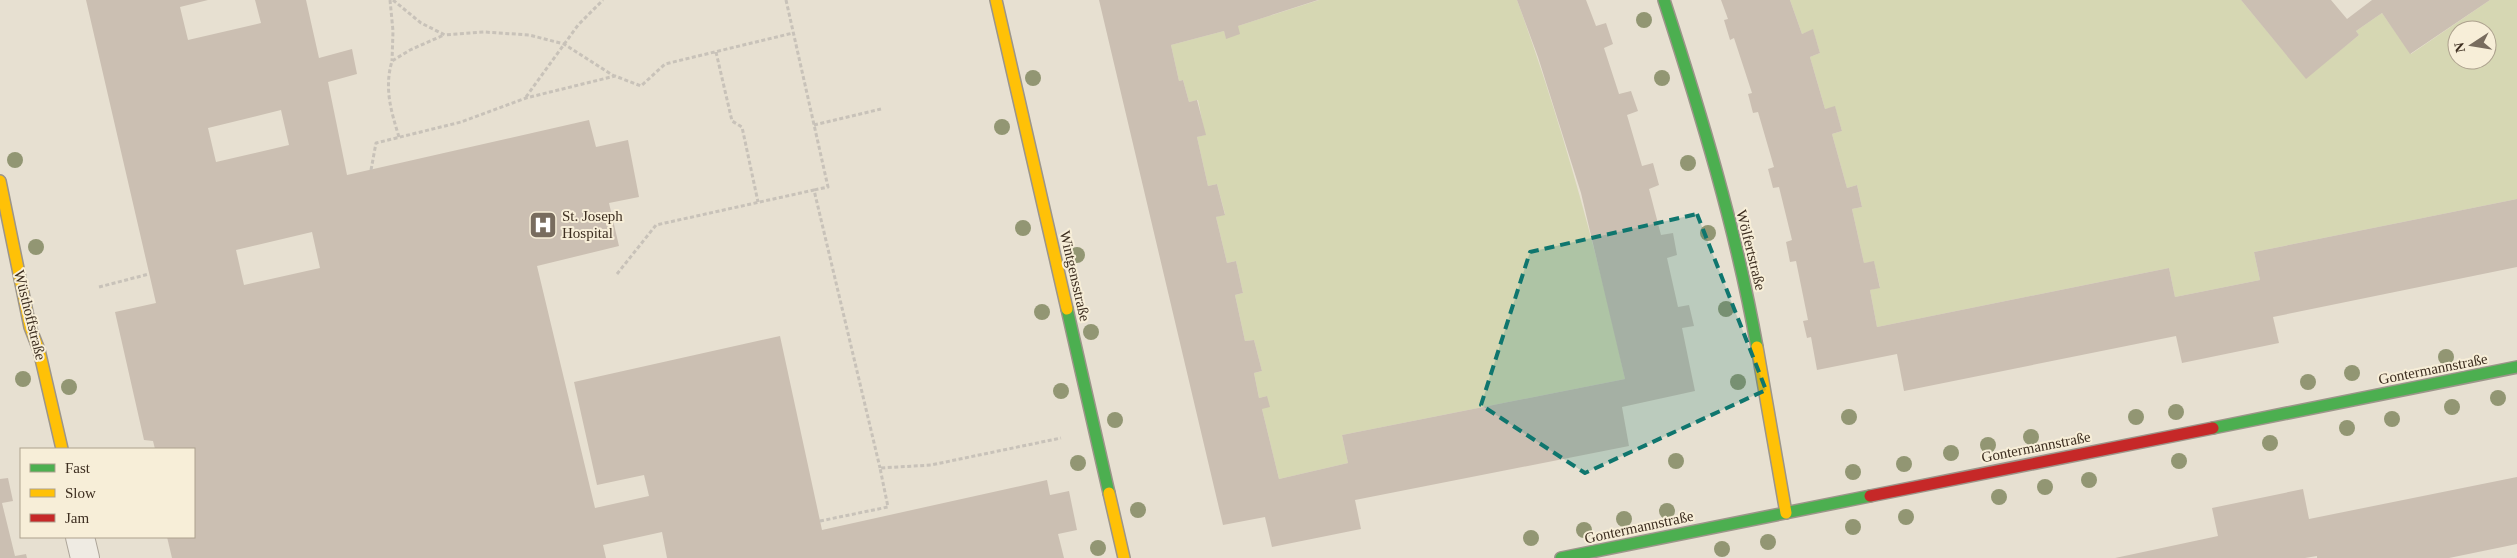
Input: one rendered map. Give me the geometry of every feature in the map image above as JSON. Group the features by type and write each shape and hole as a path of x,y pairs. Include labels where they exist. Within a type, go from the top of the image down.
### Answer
{"street":[{"name":"Wintgensstraße","path":"996,0 1124,558"},
{"name":"Wölfertstraße","path":"1664,0 1703,121 1747,293 1786,512"},
{"name":"Wüsthoffstraße","path":"0,181 30,327 39,350 62,448"},
{"name":"Gontermannstraße","path":"1562,558 2517,367"},
{"path":"80,538 85,558"}],"path":[{"path":"392,0 421,23 445,35"},
{"path":"392,0 392,61 388,76 388,100 399,137"},
{"path":"526,98 578,25 603,0"},
{"path":"617,274 656,225 828,187 786,0"},
{"path":"392,61 410,50 445,35 484,32 528,35 564,44 615,76 641,86 665,64 793,33"},
{"path":"716,52 732,121 742,127 758,202"},
{"path":"371,170 376,143 461,122 526,98 615,76"},
{"path":"814,125 881,109"},
{"path":"814,190 888,507 820,521"},
{"path":"99,287 149,274"},
{"path":"880,468 931,465 1066,436"}],"highlighted area":[{"path":"1697,214 1766,390 1585,473 1481,405 1530,252"}],"green space":[{"path":"1319,0 1517,0 1564,140 1603,283 1625,379 1342,435 1348,463 1279,479 1262,409 1267,396 1259,398 1254,373 1262,371 1254,340 1245,341 1235,295 1243,293 1236,261 1227,263 1216,217 1225,214 1217,184 1208,186 1197,137 1205,135 1198,100 1189,102 1183,80 1179,81 1171,45 1224,31 1226,38 1238,26"},
{"path":"1790,0 2241,0 2306,78 2359,35 2356,31 2382,13 2411,54 2447,29 2447,70 2497,70 2497,20 2461,20 2490,0 2517,0 2517,199 2254,252 2260,280 2175,297 2169,268 1877,327 1870,290 1880,287 1874,262 1864,263 1852,209 1862,207 1857,185 1847,188 1832,134 1842,131 1835,107 1825,109 1810,57 1820,53 1813,30 1802,34"}],"building":[{"path":"86,0 208,0 180,7 188,40 261,23 255,0 306,0 319,58 352,49 357,74 328,82 347,175 589,120 596,147 628,140 639,197 609,203 619,246 537,266 595,508 649,496 644,475 597,485 574,382 780,336 822,530 1047,480 1050,495 1069,491 1077,530 1058,534 1064,558 667,558 662,532 603,545 606,558 172,558 167,538 195,538 195,448 155,448 153,441 144,440 115,312 156,303","holes":["281,110 289,145 216,162 208,128","312,232 320,268 244,285 236,250"]},
{"path":"1099,0 1318,0 1238,26 1240,34 1226,39 1224,31 1171,45 1179,81 1183,80 1189,102 1197,100 1206,135 1197,137 1208,186 1217,184 1225,215 1216,217 1227,263 1236,261 1243,293 1235,295 1245,341 1254,340 1262,371 1254,373 1259,398 1267,396 1270,407 1262,409 1279,479 1348,463 1342,435 1625,379 1581,193 1538,57 1517,0 1586,0 1596,26 1606,23 1613,44 1604,48 1619,94 1631,91 1638,111 1627,115 1642,166 1653,163 1659,185 1649,189 1661,235 1673,233 1677,255 1667,258 1678,307 1689,305 1694,326 1682,328 1695,391 1622,407 1629,446 1355,500 1361,529 1272,547 1265,517 1223,525"},
{"path":"1721,0 1790,0 1802,34 1813,29 1820,53 1810,57 1825,109 1835,106 1842,131 1832,134 1847,188 1857,185 1862,207 1852,209 1864,263 1874,261 1880,288 1870,290 1877,327 2169,268 2175,297 2260,280 2254,252 2517,199 2517,267 2273,317 2279,343 2182,363 2176,336 1904,391 1897,354 1817,370 1811,337 1807,338 1803,321 1808,320 1796,261 1790,262 1786,242 1792,240 1779,187 1773,188 1768,169 1774,167 1758,112 1753,113 1748,94 1752,93 1734,38 1730,40 1724,20 1728,19"},
{"path":"2241,0 2331,0 2347,19 2372,0 2490,0 2460,20 2447,20 2447,29 2410,54 2382,13 2356,31 2359,35 2306,79"},
{"path":"2517,477 2517,544 2449,558 2317,558 2317,556 2305,558 2115,558 2218,536 2212,508 2303,489 2309,519"},
{"path":"8,478 13,501 2,503 15,556 26,554 27,558 0,558 0,479"}],"traffic: fast":[{"path":"1664,0 1728,215 1757,347"},
{"path":"1067,309 1109,493"},
{"path":"2213,428 2517,367"},
{"path":"1561,558 1870,496"}],"traffic: slow":[{"path":"996,0 1067,309"},
{"path":"0,181 30,327 39,350 62,448"},
{"path":"1757,347 1786,513"},
{"path":"1109,493 1124,558"}],"traffic: jam":[{"path":"1870,496 2213,428"}],"place":[{"name":"St. Joseph Hospital","path":"543,225"}]}
